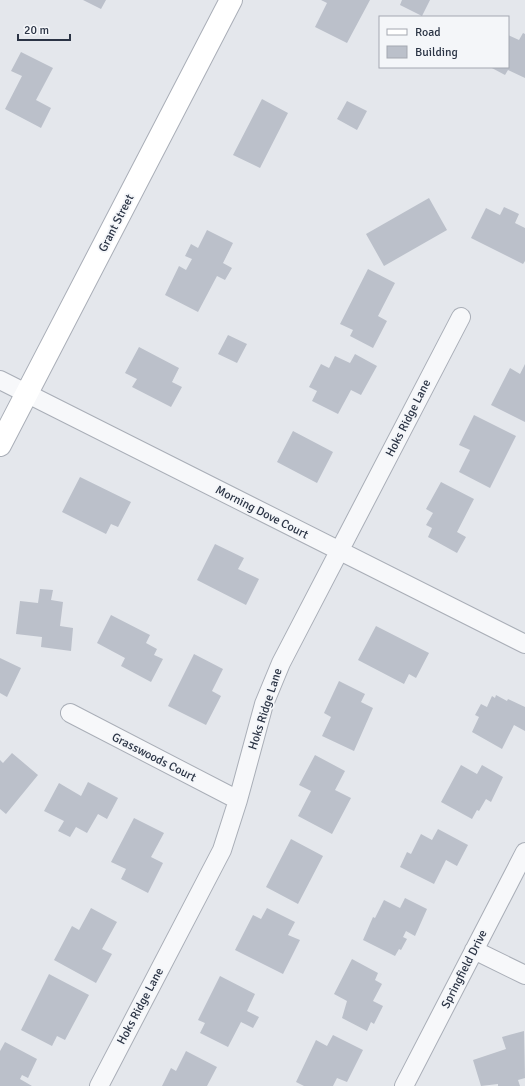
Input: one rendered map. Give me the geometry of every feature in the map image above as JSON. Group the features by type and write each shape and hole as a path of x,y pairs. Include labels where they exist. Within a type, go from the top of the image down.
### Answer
{"street":[{"name":"Grant Street","path":"0,445 231,0"},
{"name":"Hoks Ridge Lane","path":"99,1086 222,850 238,800 264,704 280,663 340,551 460,317"},
{"name":"Morning Dove Court","path":"0,380 525,644"},
{"name":"Grasswoods Court","path":"70,713 238,800"},
{"name":"Springfield Drive","path":"404,1086 525,852"},
{"path":"474,950 525,975"}],"building":[{"path":"83,0 106,0 101,9"},
{"path":"321,0 370,0 347,43 315,27 327,3"},
{"path":"402,0 430,0 422,16 400,5"},
{"path":"523,33 525,34 525,78 508,70 505,75 492,68 509,68 509,35 519,40"},
{"path":"21,52 53,68 36,100 51,108 41,128 5,109 22,76 11,71"},
{"path":"262,99 288,113 260,168 233,155"},
{"path":"347,101 367,111 357,130 337,119"},
{"path":"429,198 447,230 384,266 366,234"},
{"path":"504,207 519,214 515,223 525,228 525,261 523,264 471,238 486,208 500,215"},
{"path":"207,230 233,243 223,263 232,268 225,280 217,276 198,312 165,295 179,266 186,270 192,259 185,256 191,244 198,248"},
{"path":"368,269 395,283 378,316 387,321 373,348 350,336 353,330 340,324"},
{"path":"228,335 247,344 237,363 218,354"},
{"path":"139,347 179,368 172,382 182,387 171,407 132,387 137,379 125,373"},
{"path":"355,354 377,366 361,395 351,390 338,414 312,401 317,391 309,387 321,364 329,368 335,356 350,363"},
{"path":"525,364 525,422 491,405 510,368 520,374"},
{"path":"474,415 516,436 490,488 459,472 470,450 459,445"},
{"path":"293,431 333,452 317,483 277,462"},
{"path":"80,477 131,502 118,527 111,524 106,534 62,512"},
{"path":"441,482 474,499 457,532 466,537 457,553 428,537 432,528 426,525 433,513 426,509"},
{"path":"215,544 244,558 238,569 259,579 246,605 197,580"},
{"path":"40,589 53,590 51,600 63,602 60,626 73,628 71,651 41,647 42,637 16,634 20,601 38,603"},
{"path":"111,615 150,635 146,643 157,649 154,655 163,659 151,682 121,666 125,658 97,643"},
{"path":"376,626 429,653 416,678 409,674 404,684 358,660"},
{"path":"194,654 223,669 212,691 221,696 206,725 168,706"},
{"path":"0,658 21,668 7,697 0,693"},
{"path":"339,681 365,694 361,702 373,708 354,751 322,736 331,717 324,713"},
{"path":"496,695 507,701 508,699 525,707 525,731 514,725 502,749 472,732 479,717 475,715 481,704 487,707 492,696 495,698"},
{"path":"12,753 38,775 6,814 0,809 0,760 3,763"},
{"path":"315,755 345,771 335,790 351,798 332,834 298,816 311,791 299,785"},
{"path":"461,765 477,774 482,765 503,777 491,802 486,799 472,819 441,802"},
{"path":"88,782 118,798 107,819 98,814 87,833 76,827 70,837 58,831 64,821 44,811 59,783 81,796"},
{"path":"134,818 164,833 151,857 163,863 148,893 121,879 126,869 111,862"},
{"path":"438,829 468,845 457,866 446,860 434,884 400,867 407,852 411,854 421,834 432,840"},
{"path":"291,839 323,856 298,904 266,887"},
{"path":"405,898 427,909 415,936 406,931 403,937 407,939 401,950 399,949 395,956 363,940 373,917 375,918 384,900 400,908"},
{"path":"91,908 117,922 102,949 112,954 96,983 54,960 72,926 79,930"},
{"path":"267,908 295,922 288,935 300,940 283,974 235,950 253,915 261,919"},
{"path":"352,959 378,973 375,980 382,984 373,1001 383,1006 374,1024 371,1022 367,1031 342,1018 347,1001 334,994"},
{"path":"49,974 89,995 65,1040 57,1036 52,1046 21,1030"},
{"path":"220,976 255,994 247,1011 259,1017 253,1028 241,1022 228,1047 200,1033 205,1023 198,1020"},
{"path":"524,1031 525,1078 518,1080 520,1086 498,1086 498,1084 481,1086 473,1060 506,1049 502,1037"},
{"path":"333,1035 363,1050 347,1082 337,1078 333,1086 304,1086 296,1082 316,1040 327,1046"},
{"path":"5,1042 37,1059 28,1078 22,1075 20,1079 32,1086 0,1086 0,1051"},
{"path":"186,1051 217,1067 207,1086 162,1086 171,1068 176,1071"}]}
